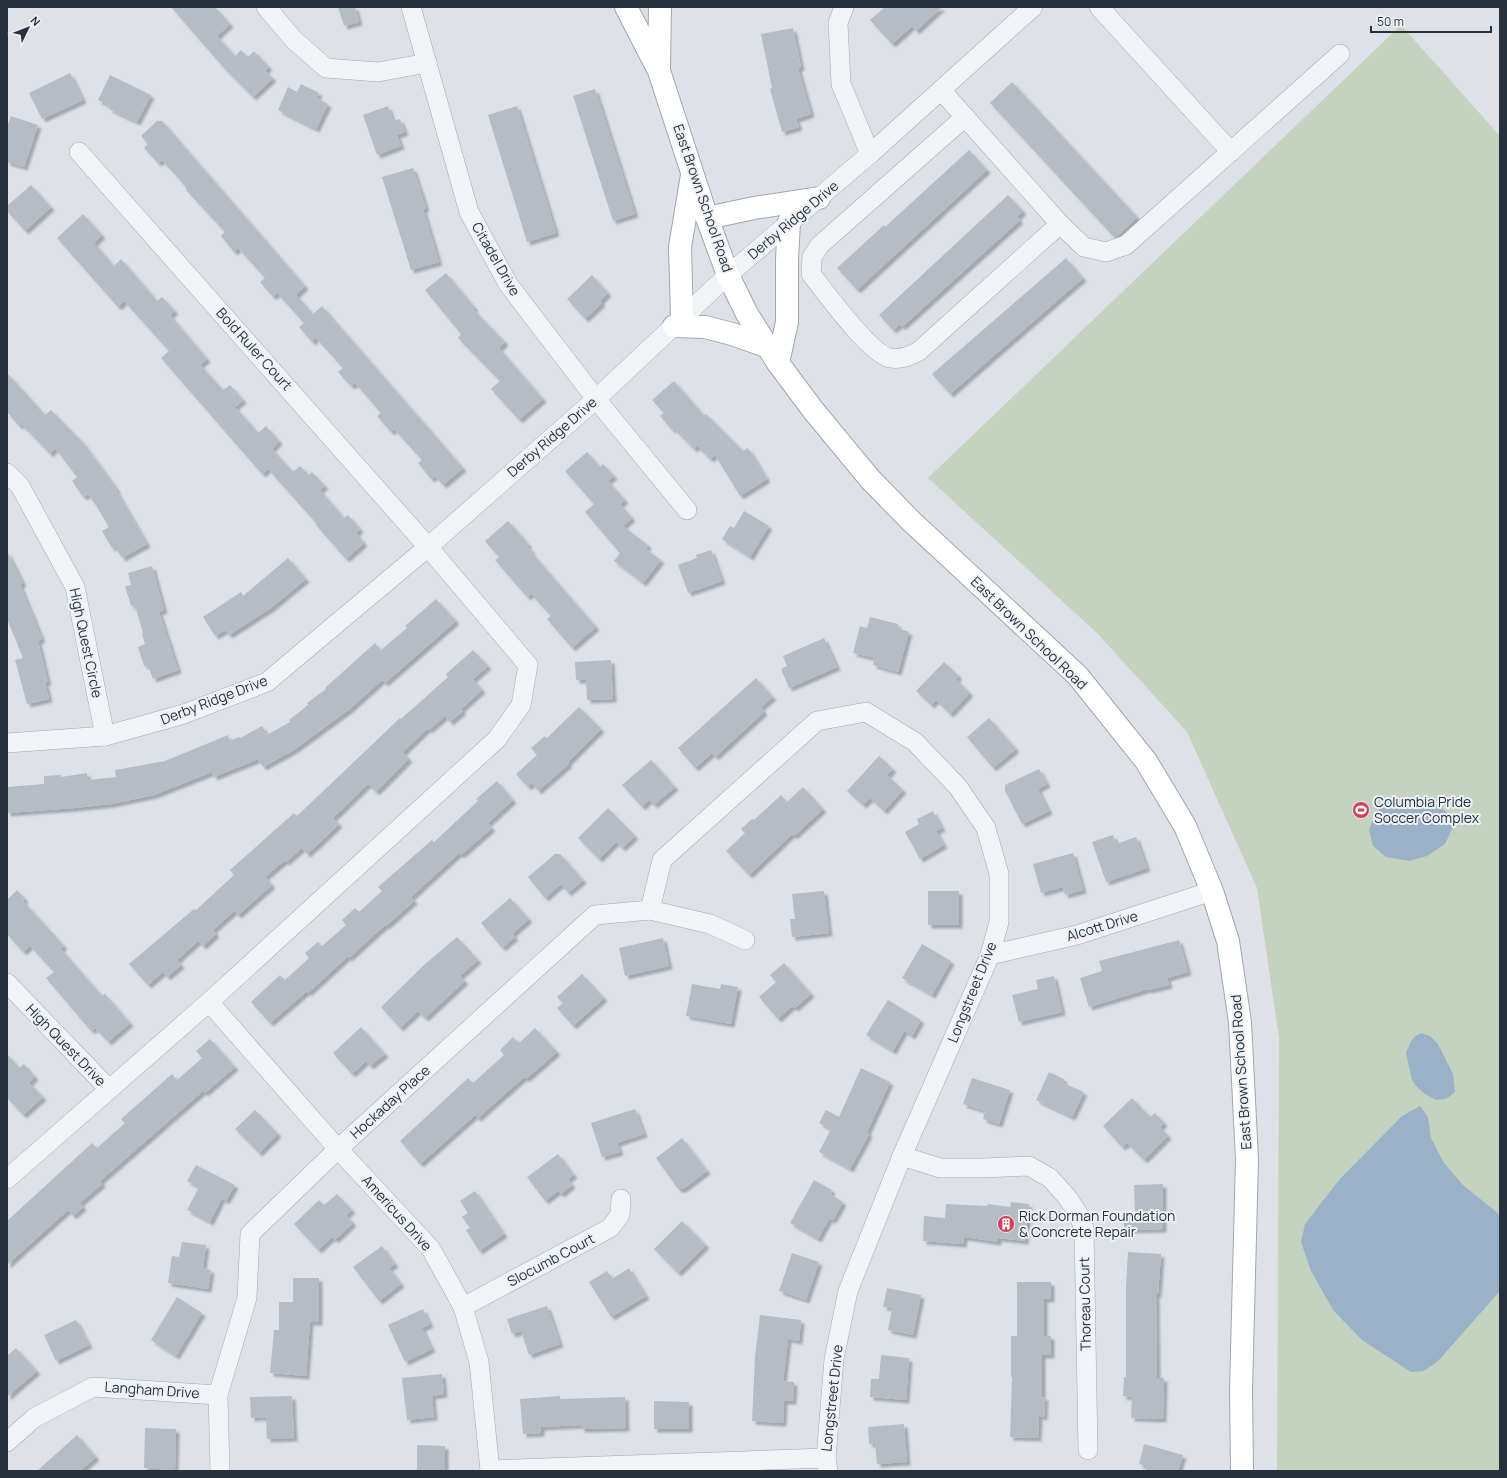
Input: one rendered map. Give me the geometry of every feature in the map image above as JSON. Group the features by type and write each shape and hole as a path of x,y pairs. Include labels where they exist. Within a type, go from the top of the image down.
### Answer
{"main road":[{"name":"East Brown School Road","path":"626,7 659,71 707,218 728,275 747,314 773,355 813,410 875,484 911,521 1078,676 1146,761 1184,826 1212,891 1228,942 1241,1030 1247,1159 1241,1390 1242,1471"},
{"name":"East Brown School Road","path":"659,71 660,7"},
{"path":"693,172 680,246 678,322 732,334 773,355 787,322 787,260 789,222"},
{"path":"707,218 754,208 819,198"}],"street":[{"path":"266,7 294,40 326,68 378,72 427,63"},
{"name":"Citadel Drive","path":"411,7 469,212 508,284 596,399 687,510"},
{"path":"844,7 838,23 841,84 870,154"},
{"name":"Derby Ridge Drive","path":"7,743 105,736 184,714 267,682 428,547 596,399 728,275 870,154 1033,7"},
{"path":"1099,7 1231,152"},
{"path":"941,90 1060,224 1084,246 1106,252 1126,245 1340,54"},
{"path":"965,117 820,245 812,257 811,274 850,323 872,347 888,358 911,356 919,351 1060,224"},
{"name":"Bold Ruler Court","path":"79,152 428,547 528,665 521,705 497,739 209,1002"},
{"name":"High Quest Circle","path":"7,474 20,486 75,587 105,736"},
{"name":"Longstreet Drive","path":"650,910 662,860 817,721 866,712 915,742 958,787 986,828 999,874 999,922 990,955 902,1156 848,1291 834,1359 827,1464"},
{"name":"Alcott Drive","path":"990,955 1077,935 1212,891"},
{"name":"Hockaday Place","path":"220,1471 218,1395 246,1298 250,1234 338,1149 596,915 650,910 710,924 745,940"},
{"name":"High Quest Drive","path":"7,983 109,1089"},
{"path":"7,1179 209,1002"},
{"name":"Americus Drive","path":"209,1002 338,1149 431,1248 463,1307 479,1362 490,1471"},
{"name":"Thoreau Court","path":"902,1156 940,1168 1028,1166 1050,1178 1067,1197 1077,1212 1084,1228 1088,1450"},
{"name":"Slocumb Court","path":"463,1307 610,1228 620,1215 621,1199"},
{"name":"Langham Drive","path":"7,1442 34,1418 93,1387 218,1395"},
{"path":"490,1471 827,1464"}],"green space":[{"name":"Columbia Pride Soccer Complex","path":"1401,25 1500,136 1500,1471 1277,1471 1279,1038 1257,888 1187,732 1097,633 928,478"}],"water":[{"path":"1410,797 1426,801 1447,812 1454,825 1445,844 1427,856 1409,861 1386,857 1373,846 1369,830 1375,813 1388,802"},
{"path":"1421,1033 1430,1036 1438,1044 1453,1074 1455,1092 1446,1099 1436,1100 1425,1094 1412,1080 1406,1053 1414,1037"},
{"path":"1420,1106 1428,1117 1431,1138 1444,1163 1463,1185 1500,1215 1500,1291 1438,1361 1424,1371 1411,1372 1362,1340 1333,1310 1311,1271 1301,1242 1305,1224 1339,1180 1402,1116"}],"building":[{"path":"171,7 215,7 230,24 217,36 235,56 241,50 248,57 254,51 269,67 265,71 273,78 253,97 224,68"},
{"path":"338,7 355,7 359,22 344,26"},
{"path":"885,7 942,7 916,31 912,26 892,44 870,20"},
{"path":"793,28 801,67 798,68 811,114 796,119 799,127 782,132 770,89 772,88 761,34"},
{"path":"70,73 83,100 42,119 29,93"},
{"path":"110,75 151,95 137,122 109,109 110,106 98,100"},
{"path":"1012,82 1137,217 1116,237 1114,237 990,103"},
{"path":"301,84 319,93 317,98 328,104 316,129 278,110 288,87 297,92"},
{"path":"595,89 635,214 613,221 573,96"},
{"path":"388,106 393,121 400,119 405,132 397,135 401,146 377,155 363,115"},
{"path":"517,106 556,233 527,242 488,115"},
{"path":"11,116 38,125 24,167 7,162 7,127"},
{"path":"157,121 162,121 305,286 296,295 313,314 322,306 463,468 443,485 435,476 431,479 418,463 422,460 394,429 391,432 377,416 381,413 355,383 351,386 338,372 343,368 316,338 312,342 299,327 304,323 277,293 273,297 260,282 265,278 238,248 234,252 221,236 225,232 186,190 187,189 180,180 162,160 158,163 144,148 148,144 141,136"},
{"path":"969,150 987,170 857,290 837,268 884,225 885,227"},
{"path":"413,168 426,208 423,209 439,262 411,270 382,177"},
{"path":"31,185 51,207 25,231 7,211 7,206"},
{"path":"1008,195 1023,211 1017,217 1020,220 902,327 900,324 893,330 879,315"},
{"path":"83,214 102,235 94,243 114,266 121,259 157,301 162,297 175,311 170,315 207,359 200,365 223,390 230,385 243,400 235,407 258,433 266,426 279,441 272,449 293,472 300,466 309,475 312,472 325,486 320,490 344,518 348,515 360,529 356,533 364,543 346,559 268,469 262,474 161,358 169,351 124,301 118,307 57,238"},
{"path":"1066,258 1083,278 950,394 932,374"},
{"path":"446,273 475,308 473,309 505,342 499,348 543,399 519,420 491,389 500,381 458,338 461,334 425,290"},
{"path":"592,275 608,293 600,301 602,303 585,319 567,299"},
{"path":"7,373 45,415 51,410 84,444 117,489 116,490 147,544 122,558 115,546 112,548 102,531 109,527 88,494 83,497 72,481 77,477 55,448 50,454 21,424 19,426 7,412"},
{"path":"674,381 704,416 706,414 743,451 748,448 767,479 740,496 715,455 710,459 697,446 694,449 673,428 672,430 660,416 664,413 652,400"},
{"path":"587,452 600,467 603,464 614,476 608,481 625,500 620,504 632,518 623,526 648,545 646,549 661,560 643,583 614,561 620,553 585,512 594,504 565,471"},
{"path":"744,511 769,526 750,557 722,539 730,526 734,528"},
{"path":"508,521 529,545 527,546 532,551 531,552 596,627 572,648 547,619 551,616 531,594 527,597 495,560 499,557 485,541"},
{"path":"711,550 722,581 688,593 678,565 697,558 696,555"},
{"path":"7,551 23,583 20,585 42,639 38,641 48,682 45,682 49,699 27,704 15,660 23,658 7,619"},
{"path":"288,558 306,579 271,608 229,635 225,630 215,636 203,617 241,592 243,596"},
{"path":"152,566 164,610 159,612 178,670 153,679 148,665 144,666 138,647 145,644 143,633 135,605 131,606 125,586 131,585 128,573"},
{"path":"436,599 456,621 385,683 382,680 351,708 294,750 263,767 258,759 214,777 212,772 154,795 111,804 7,813 7,787 44,784 44,776 61,775 61,777 87,773 88,780 116,777 115,770 165,761 228,735 230,741 239,737 240,738 262,726 267,735 290,722 289,720 308,705 307,703 326,689 325,688 375,643 381,650 407,628 405,626"},
{"path":"870,617 898,624 897,628 909,632 898,672 873,665 874,658 853,653 860,626 867,628"},
{"path":"824,638 837,667 789,688 781,669 787,666 783,656"},
{"path":"473,650 488,666 473,679 482,690 461,709 463,711 450,722 445,716 429,730 428,728 403,752 409,759 376,792 368,784 333,818 339,824 316,846 307,854 302,848 286,862 285,860 265,877 272,885 238,915 234,911 213,930 216,934 203,946 198,941 177,960 181,965 167,977 163,972 148,985 129,964 194,909 196,910 234,875 230,870 294,813 297,816 400,718 401,719 448,677 446,674"},
{"path":"611,660 613,699 587,700 586,680 576,680 575,662"},
{"path":"944,662 959,676 956,679 970,693 950,714 936,700 931,705 916,691"},
{"path":"756,678 773,697 761,707 764,712 715,757 712,753 695,768 678,748"},
{"path":"579,707 601,729 568,762 569,764 538,791 532,783 528,787 516,774 537,755 531,748 545,736 547,738"},
{"path":"989,718 1016,749 993,768 967,737"},
{"path":"879,756 893,769 887,775 903,790 884,811 870,798 863,805 847,791"},
{"path":"651,760 675,787 654,805 649,800 642,807 622,785"},
{"path":"1039,769 1047,784 1038,789 1049,811 1022,824 1005,791 1005,785"},
{"path":"497,781 513,800 488,823 492,828 461,855 459,853 411,897 414,901 386,926 385,925 349,958 348,956 308,993 307,991 270,1023 251,1002 280,975 285,980 309,958 305,953 318,942 322,946 346,925 342,920 355,908 359,912 382,891 378,887 432,840 434,842 478,801 476,799"},
{"path":"803,787 823,809 794,836 792,834 749,875 726,851 745,833 741,829 752,819 754,820 781,795 787,802"},
{"path":"608,808 635,836 622,848 616,842 599,859 578,838"},
{"path":"933,811 942,828 936,831 944,845 920,859 905,832 919,824 917,819"},
{"path":"1113,835 1116,844 1136,837 1147,868 1106,882 1092,842"},
{"path":"1073,853 1083,890 1065,895 1063,887 1041,893 1033,864"},
{"path":"555,854 560,854 583,880 568,893 561,884 545,898 528,877"},
{"path":"17,890 25,899 23,901 64,946 61,949 102,996 105,994 130,1023 108,1042 95,1028 91,1031 46,978 54,972 30,946 23,952 7,934 7,900"},
{"path":"824,891 829,933 792,937 790,919 795,919 792,894"},
{"path":"928,891 959,891 959,925 928,925"},
{"path":"510,898 529,919 512,934 515,937 502,948 481,923"},
{"path":"457,937 478,960 460,976 465,981 425,1018 418,1011 400,1028 381,1007 425,964"},
{"path":"663,938 669,966 625,976 619,948"},
{"path":"1179,940 1188,972 1167,978 1169,985 1148,989 1089,1007 1080,978 1102,971 1099,961"},
{"path":"922,944 951,961 932,995 902,978"},
{"path":"784,963 811,994 795,1008 792,1006 778,1019 759,997 776,982 770,975"},
{"path":"582,974 604,998 573,1026 557,1008 563,1003 557,997"},
{"path":"1054,976 1062,1012 1019,1022 1012,995 1038,989 1036,980"},
{"path":"692,984 720,989 721,984 738,987 731,1024 686,1016"},
{"path":"888,1000 921,1020 912,1036 904,1031 893,1051 866,1035"},
{"path":"361,1027 385,1054 370,1066 366,1061 352,1074 333,1053"},
{"path":"535,1028 557,1052 526,1079 524,1077 478,1118 475,1115 420,1164 400,1141 468,1078 473,1083 504,1055 500,1050 513,1037 519,1043"},
{"path":"210,1039 235,1067 205,1093 203,1091 100,1181 102,1184 80,1203 83,1207 73,1216 68,1210 7,1265 7,1221 92,1143 97,1148 125,1123 121,1119 172,1074 177,1080 202,1058 196,1051"},
{"path":"7,1054 19,1068 24,1064 35,1077 29,1083 43,1097 23,1115 7,1098"},
{"path":"861,1068 890,1082 867,1132 869,1134 850,1169 819,1152 831,1129 819,1123 826,1110 839,1117"},
{"path":"1049,1072 1064,1079 1063,1083 1084,1092 1072,1117 1036,1100"},
{"path":"972,1078 1010,1090 999,1124 983,1119 985,1111 963,1104"},
{"path":"1132,1098 1150,1117 1155,1113 1164,1123 1160,1127 1168,1136 1144,1160 1127,1143 1122,1147 1103,1126"},
{"path":"635,1109 644,1134 617,1143 620,1152 602,1157 591,1123"},
{"path":"255,1110 278,1134 259,1153 235,1129"},
{"path":"682,1138 707,1171 683,1189 678,1189 656,1158"},
{"path":"558,1154 574,1175 568,1179 572,1185 561,1194 558,1191 545,1201 527,1177"},
{"path":"196,1165 235,1185 226,1201 222,1198 210,1222 187,1210 199,1187 187,1181"},
{"path":"814,1180 832,1190 830,1194 843,1202 833,1220 829,1219 818,1239 790,1223"},
{"path":"1163,1184 1163,1229 1124,1230 1124,1214 1135,1214 1134,1185"},
{"path":"475,1191 504,1234 479,1251 466,1230 470,1228 462,1217 468,1213 460,1201"},
{"path":"337,1194 352,1210 346,1215 353,1223 335,1240 332,1237 318,1250 294,1224 319,1200 324,1205"},
{"path":"1011,1202 1029,1204 1025,1241 998,1238 998,1242 964,1237 963,1244 923,1241 924,1216 945,1218 946,1204 987,1206 988,1204 1010,1207"},
{"path":"682,1221 706,1245 678,1273 654,1249"},
{"path":"182,1242 206,1245 203,1268 211,1270 208,1289 168,1283 172,1256 179,1257"},
{"path":"382,1246 395,1264 389,1268 401,1284 379,1301 353,1267"},
{"path":"1128,1252 1161,1254 1158,1294 1156,1294 1157,1378 1164,1378 1163,1419 1131,1418 1132,1397 1123,1396 1124,1377 1126,1377 1126,1286"},
{"path":"792,1253 819,1262 806,1300 779,1291"},
{"path":"629,1268 646,1296 611,1317 589,1282 607,1271 612,1279"},
{"path":"293,1278 319,1278 319,1322 310,1322 306,1376 270,1373 274,1330 279,1330 279,1302 293,1302"},
{"path":"1017,1282 1051,1282 1051,1299 1044,1299 1044,1336 1051,1336 1051,1355 1042,1355 1042,1397 1045,1397 1044,1417 1039,1416 1038,1438 1010,1437 1012,1377 1011,1336 1017,1336"},
{"path":"887,1288 921,1295 913,1335 888,1330 892,1308 883,1307"},
{"path":"177,1297 202,1313 176,1356 151,1340"},
{"path":"547,1306 560,1344 529,1355 521,1331 512,1334 507,1319"},
{"path":"423,1309 430,1324 422,1328 432,1349 405,1362 388,1325"},
{"path":"760,1315 801,1320 799,1341 788,1339 783,1381 794,1382 793,1401 784,1401 783,1423 752,1421 755,1357"},
{"path":"76,1320 89,1345 56,1361 44,1335"},
{"path":"16,1348 37,1371 7,1397 7,1356"},
{"path":"881,1355 909,1358 906,1400 870,1397 871,1379 879,1379"},
{"path":"442,1374 444,1394 432,1396 434,1417 407,1420 402,1378"},
{"path":"292,1396 294,1438 267,1439 266,1417 251,1418 250,1397"},
{"path":"560,1396 560,1399 625,1397 626,1428 581,1429 581,1425 541,1427 541,1433 523,1434 520,1399"},
{"path":"654,1401 689,1402 689,1429 654,1429"},
{"path":"904,1424 907,1462 877,1464 875,1443 869,1444 868,1427"},
{"path":"145,1428 176,1429 175,1470 144,1468"},
{"path":"77,1435 96,1457 80,1471 37,1471"},
{"path":"1144,1444 1183,1455 1178,1471 1145,1471 1147,1466 1139,1464"},
{"path":"417,1445 445,1446 445,1471 417,1471"}],"place":[{"name":"Columbia Pride Soccer Complex","path":"1361,810"},
{"name":"Rick Dorman Foundation & Concrete Repair","path":"1006,1224"}]}
